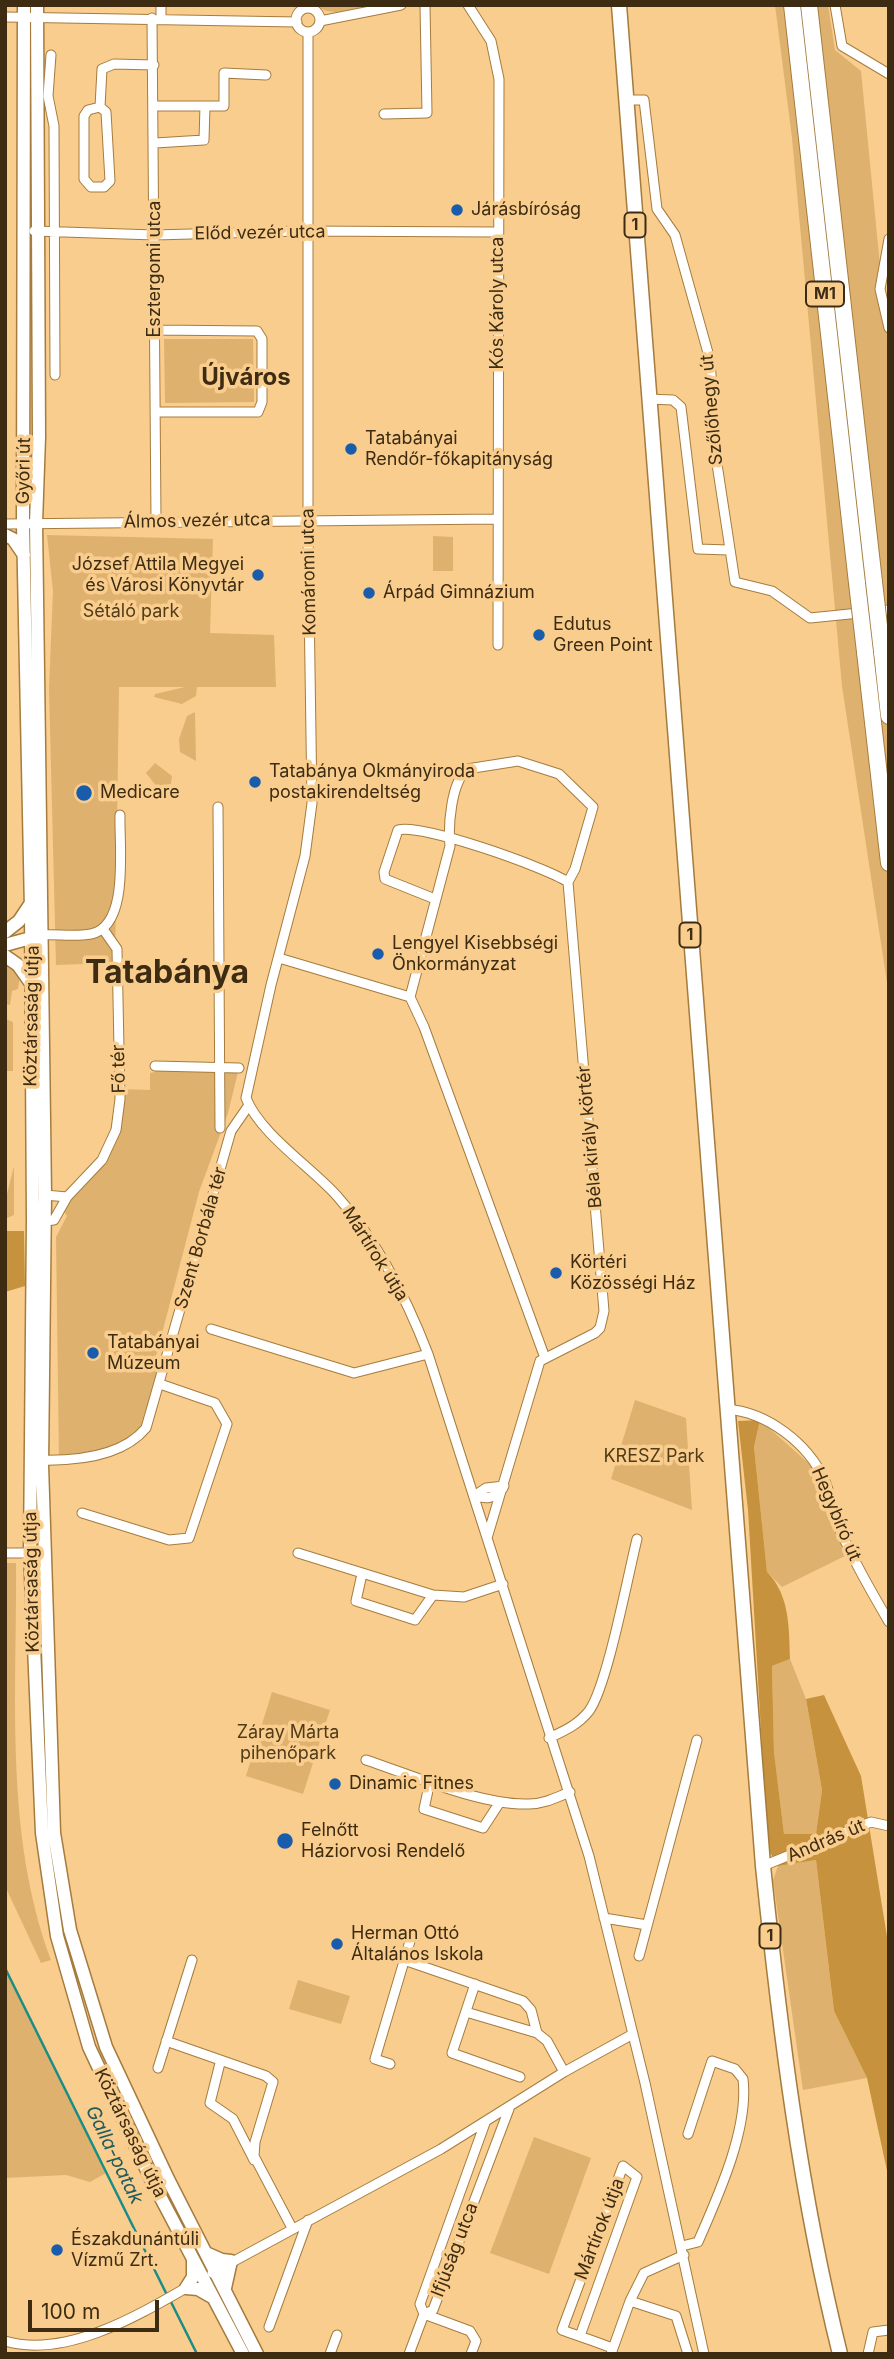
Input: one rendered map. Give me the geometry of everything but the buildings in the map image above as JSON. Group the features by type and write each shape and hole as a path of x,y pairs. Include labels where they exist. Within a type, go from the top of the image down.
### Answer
{"highway":[{"name":"M1","path":"792,5 889,863"},
{"name":"M1","path":"809,5 889,716"}],"main road":[{"name":"1","path":"619,9 762,1866 790,2094 812,2228 840,2354"}],"street":[{"name":"Esztergomi utca","path":"156,520 154,65 157,18 161,5"},
{"path":"320,22 316,11 308,7 298,14 297,22 301,29 308,32 316,29 320,22 401,5"},
{"path":"384,114 426,113 425,5"},
{"name":"Kós Károly utca","path":"468,5 483,25 495,52 499,79 498,645"},
{"path":"835,5 842,46 889,74"},
{"path":"5,16 30,11 297,22"},
{"name":"Győri út","path":"30,11 39,437 24,555 31,902 36,936"},
{"name":"Győri út","path":"30,11 22,234 36,936"},
{"name":"Komáromi utca","path":"249,1105 248,1083 305,856 312,803 308,520 308,32"},
{"path":"51,55 48,96 54,126 55,375"},
{"path":"100,107 101,74 104,66 154,65"},
{"path":"155,106 224,106 224,73 266,75"},
{"name":"Szőlőhegy út","path":"626,100 645,100 657,209 675,236 710,360 717,464 729,550 737,584 772,591 810,618 889,610"},
{"path":"155,143 204,140 205,106"},
{"path":"100,107 106,112 110,181 104,187 91,187 84,179 84,116 88,110 100,107"},
{"name":"Előd vezér utca","path":"22,234 36,231 155,235 498,232"},
{"path":"889,239 880,289 889,328"},
{"path":"155,330 257,331 262,339 262,402 258,412 155,412"},
{"path":"648,399 673,400 681,407 698,549 729,550"},
{"name":"Álmos vezér utca","path":"5,524 156,520 497,519"},
{"path":"5,535 13,539 24,555"},
{"name":"Béla király körtér","path":"410,997 449,839 459,779 467,769 518,761 559,774 593,807 575,869 568,882 604,1311 600,1328 595,1333 545,1358"},
{"path":"218,807 220,1128"},
{"path":"5,933 36,936 91,934 103,929 116,914 118,902 120,815"},
{"path":"435,898 388,882 384,872 398,830 415,828 548,871 568,882"},
{"path":"5,933 19,921 31,902"},
{"name":"Fő tér","path":"44,1221 54,1220 67,1197 102,1160 111,1143 119,1113 117,949 103,929"},
{"path":"5,945 36,936"},
{"name":"Köztársaság útja","path":"36,936 30,982 36,1460 44,1553 51,1795 70,1930 106,2047 215,2270 220,2296 243,2354"},
{"name":"Köztársaság útja","path":"36,936 45,1195 36,1460 30,1553 37,1778 47,1877 57,1936 89,2047 128,2132 203,2278 220,2296 257,2354"},
{"path":"5,956 18,965 30,982"},
{"path":"279,958 410,997 424,1027 545,1358 540,1362 487,1538"},
{"path":"155,1066 239,1068"},
{"name":"Mártírok útja","path":"249,1105 270,1130 319,1176 359,1223 399,1287 428,1354 503,1584 549,1738 570,1792 633,2034 704,2354"},
{"name":"Szent Borbála tér","path":"36,1460 65,1460 130,1445 146,1428 231,1130 249,1105"},
{"path":"45,1195 67,1197"},
{"path":"211,1329 342,1371 366,1372 428,1354"},
{"path":"82,1513 169,1540 188,1538 227,1424 215,1403 160,1384"},
{"name":"Hegybíró út","path":"726,1409 746,1411 761,1417 798,1444 816,1464 842,1534 889,1622"},
{"path":"474,1496 486,1499 498,1495 504,1486"},
{"path":"549,1738 571,1727 591,1708 603,1673 637,1539"},
{"path":"5,1553 44,1553"},
{"path":"298,1553 433,1595 478,1595 503,1584"},
{"path":"362,1574 356,1601 415,1620 433,1595"},
{"path":"639,1956 697,1740"},
{"path":"366,1760 500,1802 531,1804 570,1792"},
{"path":"430,1781 424,1809 483,1828 500,1802"},
{"name":"András út","path":"762,1866 871,1822 889,1826"},
{"path":"604,1918 647,1925"},
{"path":"390,2064 375,2059 411,1941"},
{"path":"158,2068 192,1960"},
{"path":"404,1960 523,2001 531,2010 537,2033"},
{"path":"475,1984 452,2053 520,2077"},
{"path":"466,2012 537,2033 547,2041 564,2072"},
{"path":"5,2341 36,2349 57,2347 96,2335 156,2305 231,2261 485,2123 564,2072 633,2034"},
{"path":"166,2041 220,2063 266,2076 273,2082 255,2142 256,2161"},
{"name":"Mártírok útja","path":"580,2336 637,2177 623,2166 562,2330 611,2351 629,2301 644,2273 698,2242 718,2198 739,2126 745,2091 743,2079 735,2069 712,2061 688,2134"},
{"path":"220,2063 210,2103 233,2119 248,2154 256,2161 292,2228"},
{"name":"Ifjúság utca","path":"485,2123 420,2304 424,2314 433,2310 509,2109"},
{"path":"269,2327 308,2220"},
{"path":"206,2253 231,2261"},
{"path":"186,2288 193,2277 193,2259"},
{"path":"186,2288 220,2296 231,2261"},
{"path":"629,2301 676,2316 688,2354"},
{"path":"409,2354 424,2314 470,2330 475,2341 471,2354"},
{"path":"867,2354 873,2332 889,2330"},
{"path":"330,2354 337,2334"}],"green space":[{"path":"317,5 372,5 336,12"},
{"path":"775,5 828,5 835,50 861,71 889,358 889,996 842,686 792,138"},
{"path":"164,339 253,339 254,402 165,403"},
{"name":"Sétáló park","path":"47,535 213,539 210,633 274,635 276,687 197,687 196,696 182,704 154,697 155,694 185,687 119,687 115,963 56,965 49,688 53,591"},
{"path":"433,536 453,537 453,571 433,571"},
{"path":"195,712 196,761 180,752 179,739 187,716"},
{"path":"155,763 172,776 171,784 157,787 146,773"},
{"path":"5,960 20,976 18,989 12,991 10,1005 5,1004"},
{"path":"6,1019 13,1022 13,1071 6,1071"},
{"path":"155,1066 239,1068 228,1113 199,1192 155,1360 166,1363 151,1417 130,1445 59,1460 56,1237 67,1216 62,1208 111,1143 119,1089 150,1090 150,1073 155,1072"},
{"path":"14,1166 14,1215 5,1219 5,1202"},
{"name":"KRESZ Park","path":"635,1400 686,1418 692,1510 611,1479"},
{"path":"760,1420 814,1468 845,1556 782,1587 767,1572 754,1447"},
{"path":"5,1563 16,1563 16,1764 26,1863 36,1912 51,1960 41,1963 5,1886"},
{"path":"790,1659 806,1699 822,1790 816,1834 784,1834 774,1752 772,1666"},
{"name":"Záray Márta pihenőpark","path":"272,1692 330,1710 303,1794 246,1776"},
{"path":"816,1860 834,2011 867,2078 803,2090 773,1880 778,1866"},
{"path":"5,1968 106,2173 90,2182 66,2175 5,2178"},
{"path":"298,1980 350,1996 341,2024 289,2009"},
{"path":"534,2137 591,2158 549,2274 490,2253"}],"shaded area":[{"path":"5,1231 24,1231 25,1286 5,1292"},
{"path":"760,1420 754,1447 767,1572 775,1581 784,1601 789,1636 790,1659 772,1666 774,1752 784,1834 816,1834 822,1790 806,1699 824,1695 861,1776 889,1949 889,2180 867,2078 834,2011 816,1860 778,1866 768,1849 748,1510 738,1421"}],"waterway":[{"name":"Galla-patak","path":"5,1968 167,2295"},
{"name":"Galla-patak","path":"170,2300 197,2354"}],"place":[{"name":"Járásbíróság","path":"457,210"},
{"name":"Tatabányai Rendőr-főkapitányság","path":"351,449"},
{"name":"József Attila Megyei és Városi Könyvtár","path":"258,575"},
{"name":"Árpád Gimnázium","path":"369,593"},
{"name":"Edutus Green Point","path":"539,635"},
{"name":"Tatabánya Okmányiroda postakirendeltség","path":"255,782"},
{"name":"Medicare","path":"84,793"},
{"name":"Lengyel Kisebbségi Önkormányzat","path":"378,954"},
{"name":"Körtéri Közösségi Ház","path":"556,1273"},
{"name":"Tatabányai Múzeum","path":"93,1353"},
{"name":"Dinamic Fitnes","path":"335,1784"},
{"name":"Felnőtt Háziorvosi Rendelő","path":"285,1841"},
{"name":"Herman Ottó Általános Iskola","path":"337,1944"},
{"name":"Északdunántúli Vízmű Zrt.","path":"57,2250"}],"district":[{"name":"Újváros","path":"246,378"},
{"name":"Tatabánya","path":"167,973"}]}
